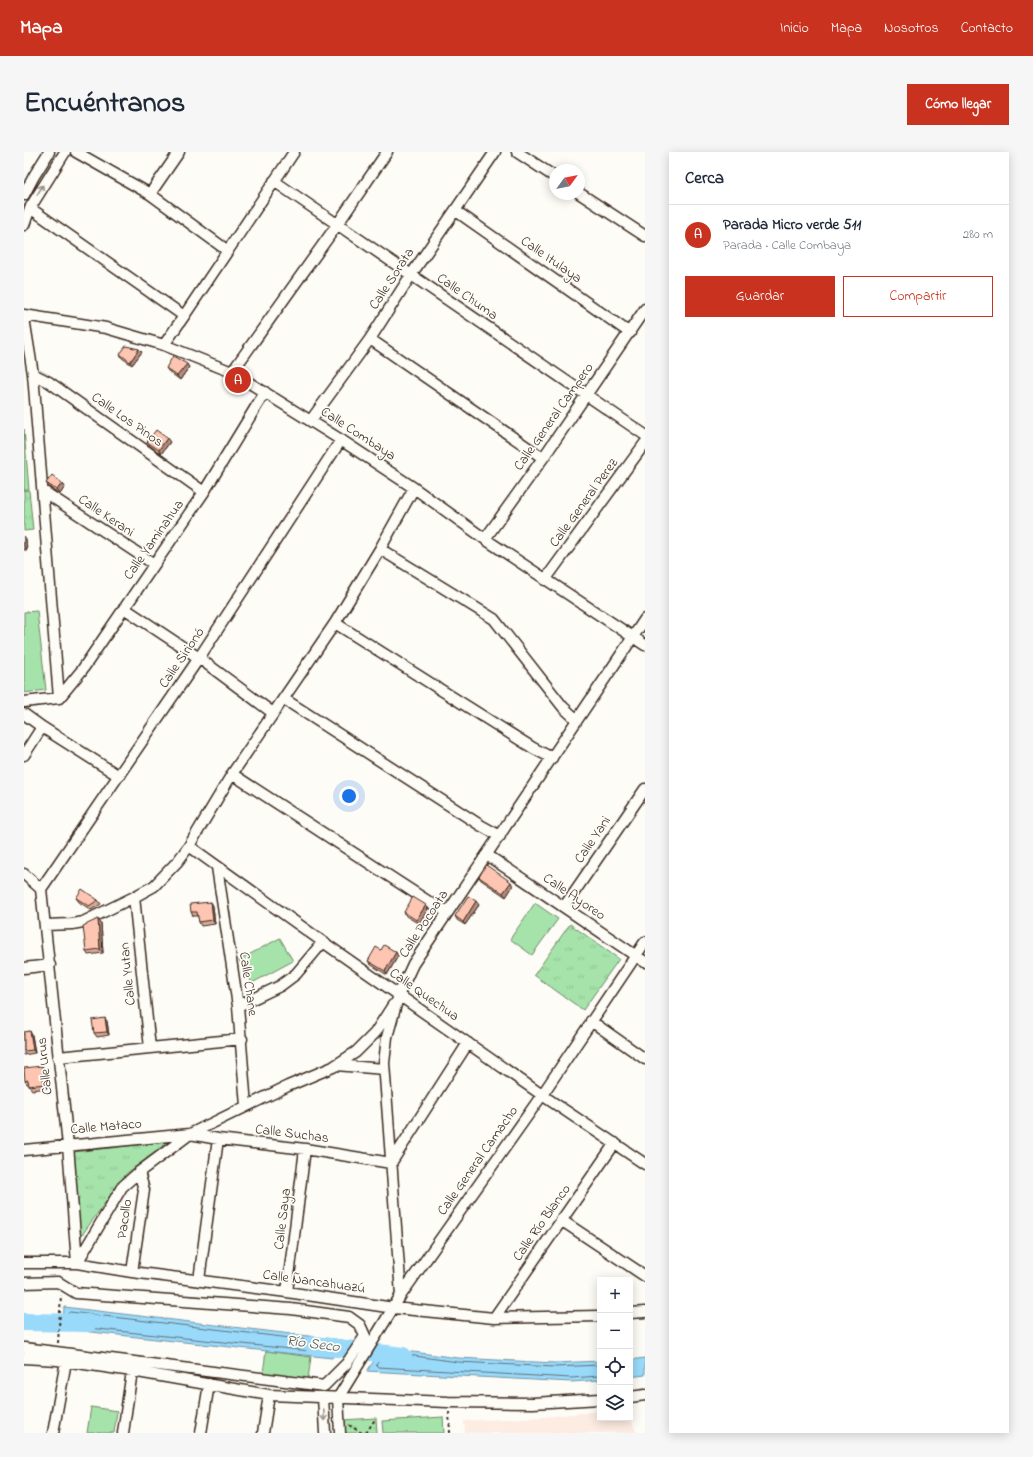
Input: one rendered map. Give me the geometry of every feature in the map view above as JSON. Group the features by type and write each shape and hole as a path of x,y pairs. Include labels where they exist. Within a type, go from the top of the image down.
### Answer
{"street":[{"path":"24,196 29,176 49,152"},
{"path":"24,225 30,208 65,152"},
{"path":"76,152 150,194 228,250"},
{"path":"150,194 180,152"},
{"path":"164,345 294,152"},
{"path":"232,372 387,152"},
{"name":"Calle Sorata","path":"311,420 370,338 495,152"},
{"path":"517,152 549,173"},
{"path":"29,176 50,174"},
{"name":"Calle Chuma","path":"274,181 645,435"},
{"path":"585,197 645,236"},
{"path":"30,208 184,316"},
{"name":"Calle Itulaya","path":"456,211 630,333"},
{"name":"Calle General Campero","path":"485,539 630,333 645,309"},
{"path":"24,316 33,374 59,698 24,702"},
{"name":"Calle Combaya","path":"24,316 106,328 164,345 232,372 311,420 414,488 545,580 645,645"},
{"path":"370,338 543,458"},
{"name":"Calle Los Pinos","path":"33,374 49,382 204,492"},
{"name":"Calle Yaminahua","path":"59,698 82,670 204,492 265,392"},
{"name":"Calle Sirionó","path":"41,889 199,658 341,440"},
{"name":"Calle General Perez","path":"545,580 645,443"},
{"path":"45,925 83,922 154,886 178,861 189,846 232,774 335,623 380,549 414,488"},
{"name":"Calle Kerani","path":"43,491 154,564"},
{"path":"380,549 494,619 563,706 577,720"},
{"path":"124,608 199,658 273,713"},
{"name":"Calle Pocoata","path":"401,1295 384,1069 387,1037 399,994 413,964 645,619"},
{"path":"335,623 533,748 552,758"},
{"path":"284,699 480,825 500,836"},
{"path":"24,714 119,776"},
{"path":"24,755 42,727"},
{"path":"232,774 429,902 448,912"},
{"name":"Calle Yani","path":"564,907 645,789"},
{"name":"Calle Quechua","path":"189,846 323,942 542,1095 645,1164"},
{"name":"Calle Ayoreo","path":"487,856 645,962"},
{"name":"Calle Chane","path":"217,866 242,1039 246,1106"},
{"path":"24,874 41,889"},
{"name":"Calle Urus","path":"41,889 68,1145 77,1263"},
{"name":"Calle Yutan","path":"134,897 150,1048"},
{"path":"238,1006 280,986 296,974 323,942"},
{"name":"Calle General Camacho","path":"338,1398 352,1365 370,1338 394,1308 401,1295 542,1095 645,942"},
{"path":"24,968 50,965"},
{"path":"77,1263 122,1187 139,1172 190,1134 246,1106 336,1065 356,1052 375,1033 399,994"},
{"path":"591,1021 645,1059"},
{"path":"58,1057 242,1039"},
{"path":"391,1163 468,1043"},
{"path":"336,1065 384,1069"},
{"name":"Calle Suchas","path":"190,1134 218,1140 305,1149 391,1163"},
{"name":"Calle Mataco","path":"24,1150 190,1134"},
{"path":"199,1280 218,1140"},
{"name":"Calle Río Blanco","path":"494,1318 615,1143"},
{"name":"Calle Saya","path":"287,1292 291,1274 305,1149"},
{"name":"Pacollo","path":"132,1272 144,1190 139,1172"},
{"path":"561,1220 645,1276"},
{"name":"Calle Ñancahuazú","path":"24,1262 77,1263 394,1308 494,1318 597,1316"},
{"path":"24,1282 58,1282 76,1293 291,1309 349,1317 360,1325 370,1338"},
{"path":"633,1313 645,1312"},
{"path":"24,1348 324,1386 352,1365"},
{"path":"24,1358 66,1361 269,1394 448,1402 533,1403 597,1399"},
{"path":"53,1433 66,1361"},
{"path":"123,1433 132,1371"},
{"path":"200,1433 209,1384"},
{"path":"263,1433 269,1394"},
{"path":"633,1397 645,1395"},
{"path":"323,1397 325,1433"},
{"path":"338,1398 340,1433"}],"path":[{"path":"60,1326 61,1306"},
{"path":"448,1402 450,1433"},
{"path":"366,1433 376,1418"}],"shaded area":[{"path":"597,1411 597,1421 632,1421 637,1433 465,1433 464,1421 545,1417"}],"green space":[{"path":"24,429 29,490 24,490"},
{"path":"24,490 29,490 33,530 24,531"},
{"path":"37,611 46,690 24,693 24,612"},
{"path":"535,903 558,919 532,955 510,939"},
{"path":"570,924 619,959 583,1010 534,975"},
{"path":"280,938 293,961 252,983 239,960"},
{"path":"170,1141 126,1174 79,1239 73,1152"},
{"path":"266,1351 311,1357 308,1379 263,1373"},
{"path":"91,1407 117,1411 114,1433 87,1433"},
{"path":"443,1417 444,1433 383,1433 382,1421"},
{"path":"376,1418 377,1433 343,1433 342,1420"}],"water":[{"path":"64,1307 342,1340 332,1358 63,1329"},
{"path":"383,1348 458,1358 555,1363 597,1361 597,1380 571,1382 367,1371"},
{"path":"645,1358 645,1375 633,1377 633,1360"}],"building":[{"path":"126,346 139,349 130,362 120,354"},
{"path":"173,356 187,364 177,376 166,368"},
{"path":"156,430 167,438 159,450 147,442"},
{"path":"52,475 62,483 57,490 46,483"},
{"path":"486,865 511,882 503,893 479,877"},
{"path":"82,889 98,900 89,906 76,898"},
{"path":"468,896 476,901 463,922 455,916"},
{"path":"413,897 426,905 416,920 404,912"},
{"path":"211,902 213,920 199,922 197,912 191,912 190,904"},
{"path":"98,919 100,949 86,951 83,926"},
{"path":"384,945 396,952 385,971 368,961 376,947 381,950"},
{"path":"105,1018 107,1032 94,1033 92,1020"},
{"path":"30,1031 33,1050 24,1051 24,1032"},
{"path":"42,1066 44,1084 29,1086 28,1080 25,1081 24,1068"}],"waterway":[{"name":"Río Seco","path":"24,1322 88,1323"},
{"name":"Río Seco","path":"313,1345 403,1356"}],"place":[{"name":"Parada Micro verde 511","path":"238,380"}]}
